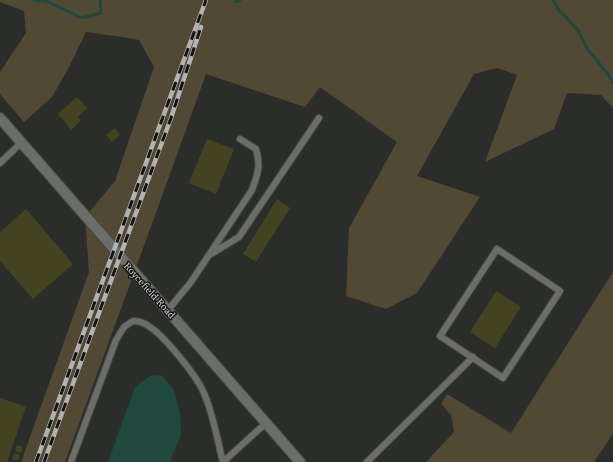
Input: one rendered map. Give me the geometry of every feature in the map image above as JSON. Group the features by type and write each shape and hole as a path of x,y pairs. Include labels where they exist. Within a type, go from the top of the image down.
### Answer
{"street":[{"name":"Roycefield Road","path":"0,118 300,462"}],"lane":[{"path":"210,254 238,237 319,118"},
{"path":"168,310 191,282 252,190 259,173 259,161 256,149 240,139"},
{"path":"0,163 21,143"},
{"path":"497,249 560,291 504,378 473,357 440,336 497,249"},
{"path":"71,462 116,340 124,327 133,321 143,323 156,332 169,345 196,379 203,390 208,403 223,462 266,423"},
{"path":"367,462 473,357"}],"shaded area":[{"path":"0,0 613,0 613,108 601,95 567,93 554,129 485,162 517,75 497,68 474,74 417,176 480,197 417,293 386,309 346,296 349,228 397,142 320,87 305,107 206,74 65,462 21,462 89,272 85,217 115,181 154,67 139,40 86,32 52,97 24,122 0,94 0,72 26,33 24,11 0,2"},
{"path":"613,272 613,434 594,462 426,462 454,432 451,415 441,404 447,394 511,433"},
{"path":"161,375 173,388 180,413 181,435 170,462 108,462 135,387 150,376"}],"building":[{"path":"77,97 87,108 78,117 81,120 71,130 58,114"},
{"path":"115,128 120,135 112,142 106,135"},
{"path":"207,139 234,149 216,194 189,183"},
{"path":"277,199 290,208 256,262 243,254"},
{"path":"26,209 73,264 33,299 0,261 0,232"},
{"path":"496,291 521,307 495,348 470,332"},
{"path":"0,398 26,407 7,462 0,462"},
{"path":"19,445 22,446 22,452 19,453 16,452 15,449 16,446"},
{"path":"16,453 19,454 19,460 16,461 13,460 12,457 13,454"}],"waterway":[{"path":"34,0 46,1 82,18 101,13 100,0"},
{"path":"235,2 240,0"},
{"path":"553,0 558,9 578,30 586,47 610,77 613,83"}],"railway":[{"path":"36,462 206,0"},
{"path":"44,462 171,118 201,27"}]}
